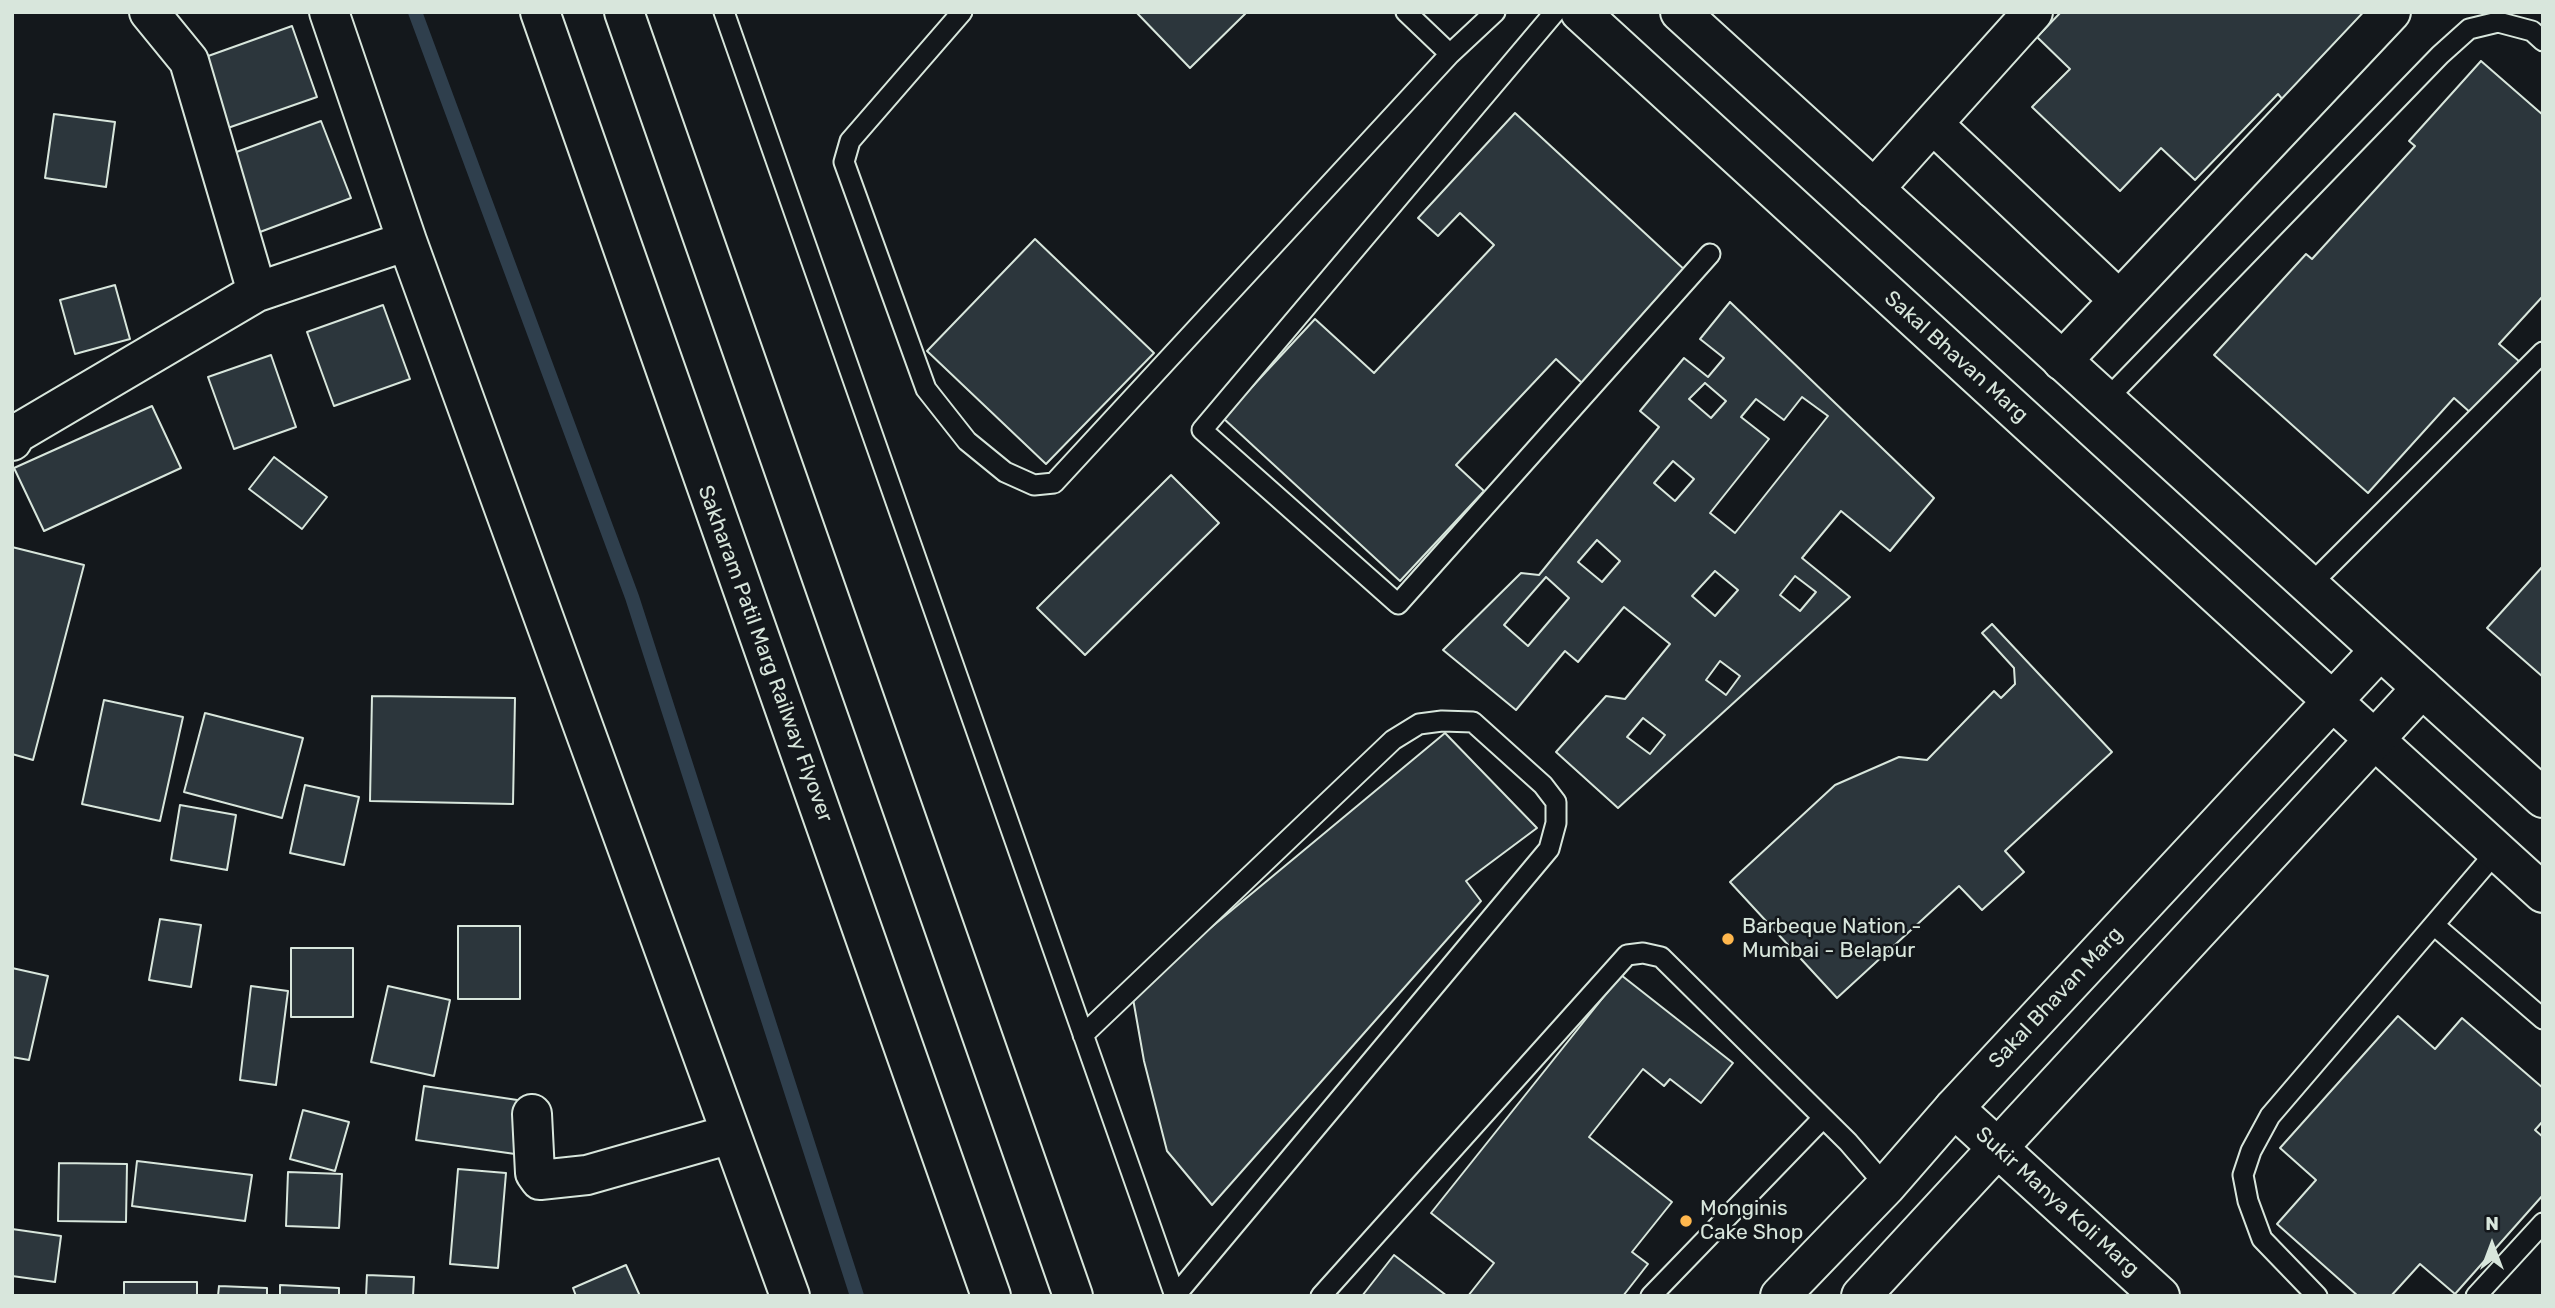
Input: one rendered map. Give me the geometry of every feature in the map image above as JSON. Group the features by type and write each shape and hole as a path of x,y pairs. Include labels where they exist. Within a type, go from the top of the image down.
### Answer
{"main road":[{"path":"149,12 189,61 257,292"},
{"path":"329,12 407,241 790,1296"},
{"name":"Sakharam Patil Marg Railway Flyover","path":"540,12 991,1296"},
{"path":"624,12 1073,1296"},
{"name":"Sakal Bhavan Marg","path":"1580,12 2543,892"},
{"path":"1680,12 2543,799"},
{"path":"1874,189 2034,12"},
{"path":"2062,361 2391,12"},
{"path":"1933,124 2119,300"},
{"path":"12,442 16,434 257,292 407,241"},
{"name":"Sakal Bhavan Marg","path":"1780,1296 1886,1186 1954,1108 2380,650"},
{"path":"1861,1296 2422,688"},
{"name":"Sukir Manya Koli Marg","path":"1954,1108 2160,1296"},
{"path":"532,1114 535,1173 540,1180 587,1175 731,1134"}],"lane":[{"path":"724,12 1175,1296"},
{"path":"962,12 850,141 844,162 926,389 967,440 1005,472 1034,485 1054,483 1450,54 1495,12"},
{"path":"1406,12 1450,54"},
{"path":"1555,12 1202,430 1398,604 1710,254"},
{"path":"2106,400 2469,29 2498,22 2532,30 2543,41"},
{"path":"2309,586 2543,352"},
{"path":"1083,1035 1393,740 1419,724 1442,721 1472,722 1543,785 1556,802 1556,823 1549,849 1175,1296"},
{"path":"2317,1296 2262,1239 2248,1201 2243,1175 2251,1151 2270,1116 2497,851"},
{"path":"2434,925 2543,1019"},
{"path":"1321,1296 1627,956 1643,953 1661,957 1823,1118 1886,1186"},
{"path":"1651,1296 1823,1118"},
{"path":"2476,1296 2543,1223"}],"building":[{"path":"1136,12 1247,12 1190,68"},
{"path":"2061,12 2368,12 2283,100 2278,94 2195,180 2161,148 2120,191 2032,107 2070,69 2037,37"},
{"path":"292,26 317,97 222,130 197,60"},
{"path":"2481,61 2543,115 2543,296 2499,344 2520,362 2472,414 2454,398 2368,493 2214,355 2306,254 2312,259 2415,146 2409,141"},
{"path":"1515,113 1687,272 1583,384 1556,359 1456,465 1484,491 1400,581 1223,418 1315,319 1374,373 1494,245 1460,213 1438,236 1418,218"},
{"path":"54,114 115,122 106,187 45,178"},
{"path":"321,121 351,198 260,232 231,154"},
{"path":"1035,239 1154,353 1046,464 927,351"},
{"path":"115,285 130,339 75,354 60,300"},
{"path":"1730,302 1934,498 1890,551 1841,511 1802,558 1850,597 1618,808 1556,752 1606,696 1625,699 1670,644 1624,607 1578,662 1565,651 1516,710 1443,650 1521,573 1539,575 1659,427 1640,411 1684,358 1708,377 1724,358 1700,339","holes":["1705,383 1726,401 1711,418 1689,399","1802,397 1828,416 1735,533 1710,513 1769,439 1741,417 1756,399 1784,420","1673,461 1694,479 1675,501 1654,483","1597,540 1620,561 1602,582 1578,562","1715,571 1738,590 1715,616 1692,596","1795,576 1816,592 1800,611 1780,595","1546,577 1569,598 1528,646 1504,625","1720,661 1740,676 1726,695 1706,680","1643,718 1665,735 1650,754 1627,737"]},
{"path":"383,305 410,379 334,406 307,332"},
{"path":"271,355 296,427 234,449 208,377"},
{"path":"152,406 181,468 44,531 14,468"},
{"path":"274,457 327,497 302,529 249,489"},
{"path":"1171,475 1219,523 1085,655 1037,608"},
{"path":"12,547 84,565 33,760 12,754"},
{"path":"2543,566 2543,677 2487,628"},
{"path":"1992,624 2112,752 2005,851 2024,872 1982,910 1959,886 1837,998 1730,882 1835,785 1899,757 1927,760 1994,691 2001,698 2015,684 2014,668 1982,633"},
{"path":"372,696 515,698 513,804 370,801"},
{"path":"104,700 183,717 160,821 82,804"},
{"path":"205,713 303,738 282,818 184,792"},
{"path":"1445,733 1537,828 1466,881 1481,901 1212,1205 1167,1151 1144,1061 1132,993"},
{"path":"305,785 359,797 344,865 290,853"},
{"path":"180,805 236,815 227,870 171,860"},
{"path":"160,919 201,925 191,987 149,980"},
{"path":"458,926 520,926 520,999 458,999"},
{"path":"291,948 353,948 353,1017 291,1017"},
{"path":"12,968 48,976 29,1060 12,1057"},
{"path":"1621,975 1733,1063 1701,1103 1670,1079 1664,1086 1643,1069 1589,1137 1672,1202 1632,1252 1648,1264 1623,1296 1468,1296 1494,1263 1431,1213"},
{"path":"251,986 288,991 276,1085 240,1080"},
{"path":"388,986 450,1000 434,1076 371,1062"},
{"path":"2398,1016 2435,1049 2462,1018 2543,1088 2543,1121 2535,1130 2543,1137 2543,1195 2455,1294 2420,1264 2391,1296 2358,1296 2277,1224 2316,1180 2280,1148"},
{"path":"424,1086 524,1101 515,1154 416,1140"},
{"path":"303,1110 349,1122 335,1171 290,1159"},
{"path":"137,1161 252,1175 245,1221 132,1206"},
{"path":"59,1163 127,1164 126,1222 58,1221"},
{"path":"458,1169 506,1173 498,1268 450,1264"},
{"path":"288,1172 342,1174 339,1228 286,1226"},
{"path":"12,1229 61,1236 55,1282 12,1276"},
{"path":"1394,1255 1447,1296 1362,1296"},
{"path":"626,1265 640,1296 576,1296 573,1288"},
{"path":"367,1275 414,1277 413,1296 366,1296"},
{"path":"124,1282 197,1282 197,1296 124,1296"},
{"path":"280,1285 339,1288 339,1296 280,1296"},
{"path":"219,1286 267,1288 267,1296 218,1296"}],"waterway":[{"path":"415,12 632,597 857,1296"}],"place":[{"name":"Barbeque Nation - Mumbai - Belapur","path":"1728,939"},
{"name":"Monginis Cake Shop","path":"1686,1221"}]}
